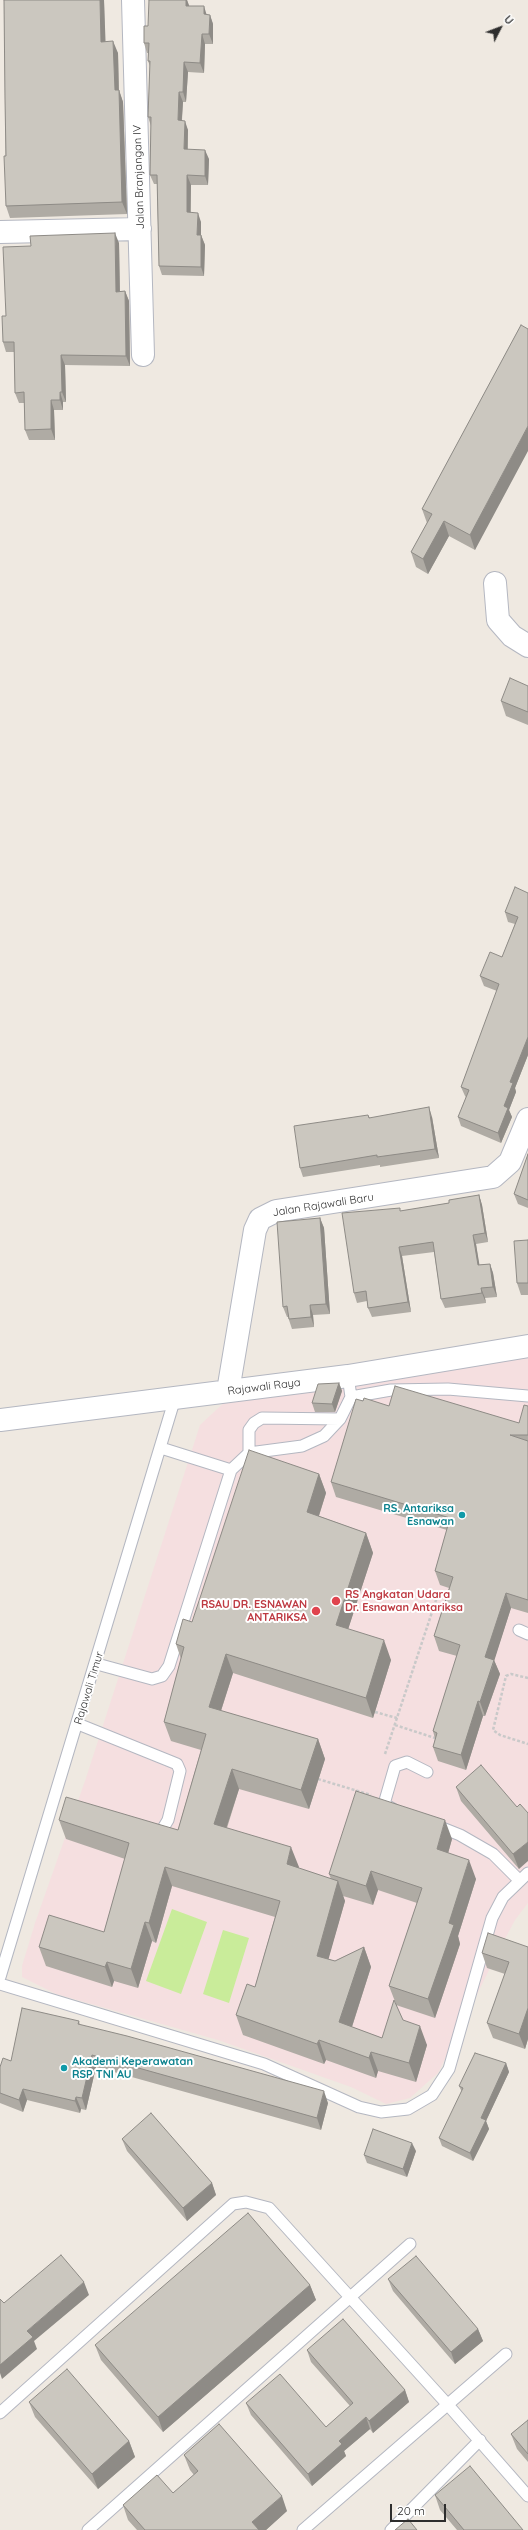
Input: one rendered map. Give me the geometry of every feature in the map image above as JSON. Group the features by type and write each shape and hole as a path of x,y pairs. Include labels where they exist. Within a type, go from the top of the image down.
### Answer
{"street":[{"name":"Jalan Branjangan IV","path":"133,0 143,355"},
{"path":"0,232 140,229"},
{"path":"495,583 498,620 512,636 528,646"},
{"name":"Jalan Rajawali Baru","path":"228,1391 255,1230 264,1215 276,1211 492,1177 510,1162 528,1119"},
{"name":"Rajawali Raya","path":"0,1420 228,1391 350,1386 528,1346"}],"lane":[{"path":"97,1664 152,1679 162,1676 167,1671 231,1470 249,1453 307,1444 324,1436 340,1419 350,1386 391,1390 448,1389 528,1396"},
{"name":"Rajawali Timur","path":"0,1977 58,1804 78,1724 175,1398"},
{"path":"249,1453 249,1430 254,1423 262,1418 340,1419"},
{"path":"161,1448 231,1470"},
{"path":"78,1724 178,1764 180,1772 168,1820 162,1830 153,1834 138,1829"},
{"path":"402,1813 387,1807 385,1801 395,1766 406,1762 427,1772"},
{"path":"0,1984 264,2064 359,2107 381,2112 408,2109 432,2095 449,2069 492,1918 503,1897 524,1876 493,1854 460,1834 423,1821"},
{"path":"0,2413 233,2204 246,2202 269,2208 351,2296 528,2496"},
{"path":"88,2530 410,2244"},
{"path":"303,2530 506,2354"},
{"path":"391,2530 480,2440"}],"path":[{"path":"383,1760 439,1591"},
{"path":"528,1678 511,1674 506,1676 493,1730 500,1735 528,1744"},
{"path":"375,1712 398,1718"},
{"path":"395,1725 438,1739"},
{"path":"318,1779 372,1795 385,1801"},
{"path":"370,1800 374,1788"}],"shaded area":[{"name":"RS Angkatan Udara Dr. Esnawan Antariksa","path":"528,1355 528,1903 515,1920 498,1952 438,2073 410,2098 386,2104 351,2087 218,2040 56,1994 22,1977 22,1966 35,1923 86,1778 200,1425 229,1398"}],"green space":[{"path":"172,1909 207,1922 181,1994 146,1981"},
{"path":"223,1930 249,1938 229,2003 203,1994"}],"building":[{"path":"4,0 100,0 101,42 113,41 115,90 119,90 122,202 6,206 4,156 6,156"},
{"path":"149,0 186,0 186,6 204,6 204,14 210,15 209,34 202,34 200,63 184,62 183,92 179,92 178,120 185,121 184,149 205,150 205,176 187,175 187,212 198,213 197,235 201,235 201,267 159,266 157,175 150,175 151,117 148,117 150,61 148,61 149,43 144,43 144,26 148,26"},
{"path":"115,233 116,292 125,291 126,356 61,355 62,392 60,392 60,400 51,400 51,429 25,430 24,392 15,393 14,342 3,342 2,316 6,316 3,247 31,246 30,236"},
{"path":"521,325 528,329 528,426 470,535 444,521 423,559 411,552 432,514 422,509"},
{"path":"510,678 528,686 528,712 501,701"},
{"path":"515,887 528,893 528,1037 510,1082 513,1083 504,1106 508,1108 498,1133 458,1117 469,1090 461,1087 499,984 480,976 490,952 502,957 518,917 505,912"},
{"path":"429,1107 435,1149 377,1157 377,1155 300,1168 294,1126 368,1115 369,1118"},
{"path":"528,1154 528,1200 514,1194"},
{"path":"479,1195 485,1233 473,1235 478,1265 490,1264 493,1287 481,1288 482,1293 441,1299 433,1242 399,1247 408,1302 368,1308 366,1291 354,1293 342,1213 400,1208 400,1211 449,1203 449,1200"},
{"path":"320,1218 326,1304 310,1305 311,1317 289,1319 287,1306 283,1307 277,1222"},
{"path":"528,1240 528,1283 517,1283 514,1241"},
{"path":"339,1383 332,1404 312,1403 318,1384"},
{"name":"RS. Antariksa Esnawan","path":"395,1386 519,1423 524,1405 528,1406 528,1435 510,1435 528,1441 528,1600 506,1593 485,1657 494,1660 480,1702 478,1701 461,1755 433,1747 437,1733 433,1731 460,1645 434,1636 453,1577 435,1571 450,1518 331,1482 356,1399 363,1401 364,1398 389,1406"},
{"path":"249,1450 319,1474 307,1512 366,1533 336,1625 384,1640 366,1698 226,1654 209,1707 318,1739 301,1790 232,1769 214,1824 291,1847 287,1864 338,1881 317,1956 335,1961 364,1947 339,2022 382,2038 394,2000 403,2020 420,2026 409,2063 371,2052 369,2058 319,2040 317,2044 236,2015 247,1984 255,1987 280,1901 165,1867 149,1923 145,1922 131,1969 107,1962 105,1967 39,1947 49,1915 104,1932 129,1843 59,1820 66,1797 178,1830 206,1734 164,1722 184,1647 176,1644 183,1619 192,1622"},
{"path":"481,1765 517,1807 520,1804 528,1813 528,1842 513,1854 456,1787"},
{"path":"356,1791 445,1820 437,1849 469,1860 449,1923 454,1925 428,1999 389,1986 422,1888 371,1871 366,1886 329,1874"},
{"path":"488,1933 528,1947 528,2008 519,2034 487,2023 509,1962 482,1953"},
{"path":"22,2008 79,2021 78,2024 127,2036 324,2091 317,2118 92,2055 82,2098 76,2097 75,2101 23,2089 19,2100 0,2093 0,2067 3,2058 11,2061"},
{"path":"475,2053 506,2063 481,2118 486,2120 470,2153 439,2138 463,2088 459,2086"},
{"path":"151,2113 212,2183 183,2208 122,2139"},
{"path":"373,2129 412,2143 403,2169 364,2155"},
{"path":"248,2213 310,2285 158,2417 95,2345"},
{"path":"61,2255 84,2282 27,2331 33,2337 0,2365 0,2299 4,2303"},
{"path":"416,2256 478,2329 451,2352 388,2279"},
{"path":"343,2319 405,2390 369,2421 366,2417 339,2441 342,2444 308,2474 246,2403 280,2374 326,2427 353,2403 307,2350"},
{"path":"67,2369 129,2441 92,2474 29,2402"},
{"path":"528,2420 528,2454 511,2434"},
{"path":"219,2424 282,2496 252,2522 259,2530 145,2530 123,2505 157,2475 173,2493 198,2471 184,2455"},
{"path":"470,2466 523,2530 464,2530 435,2495"},
{"path":"408,2519 417,2530 395,2530"}],"place":[{"name":"RS. Antariksa Esnawan","path":"462,1515"},
{"name":"RS Angkatan Udara Dr. Esnawan Antariksa","path":"336,1601"},
{"name":"RSAU DR. ESNAWAN ANTARIKSA","path":"316,1611"},
{"name":"Akademi Keperawatan RSP TNI AU","path":"64,2068"}]}
